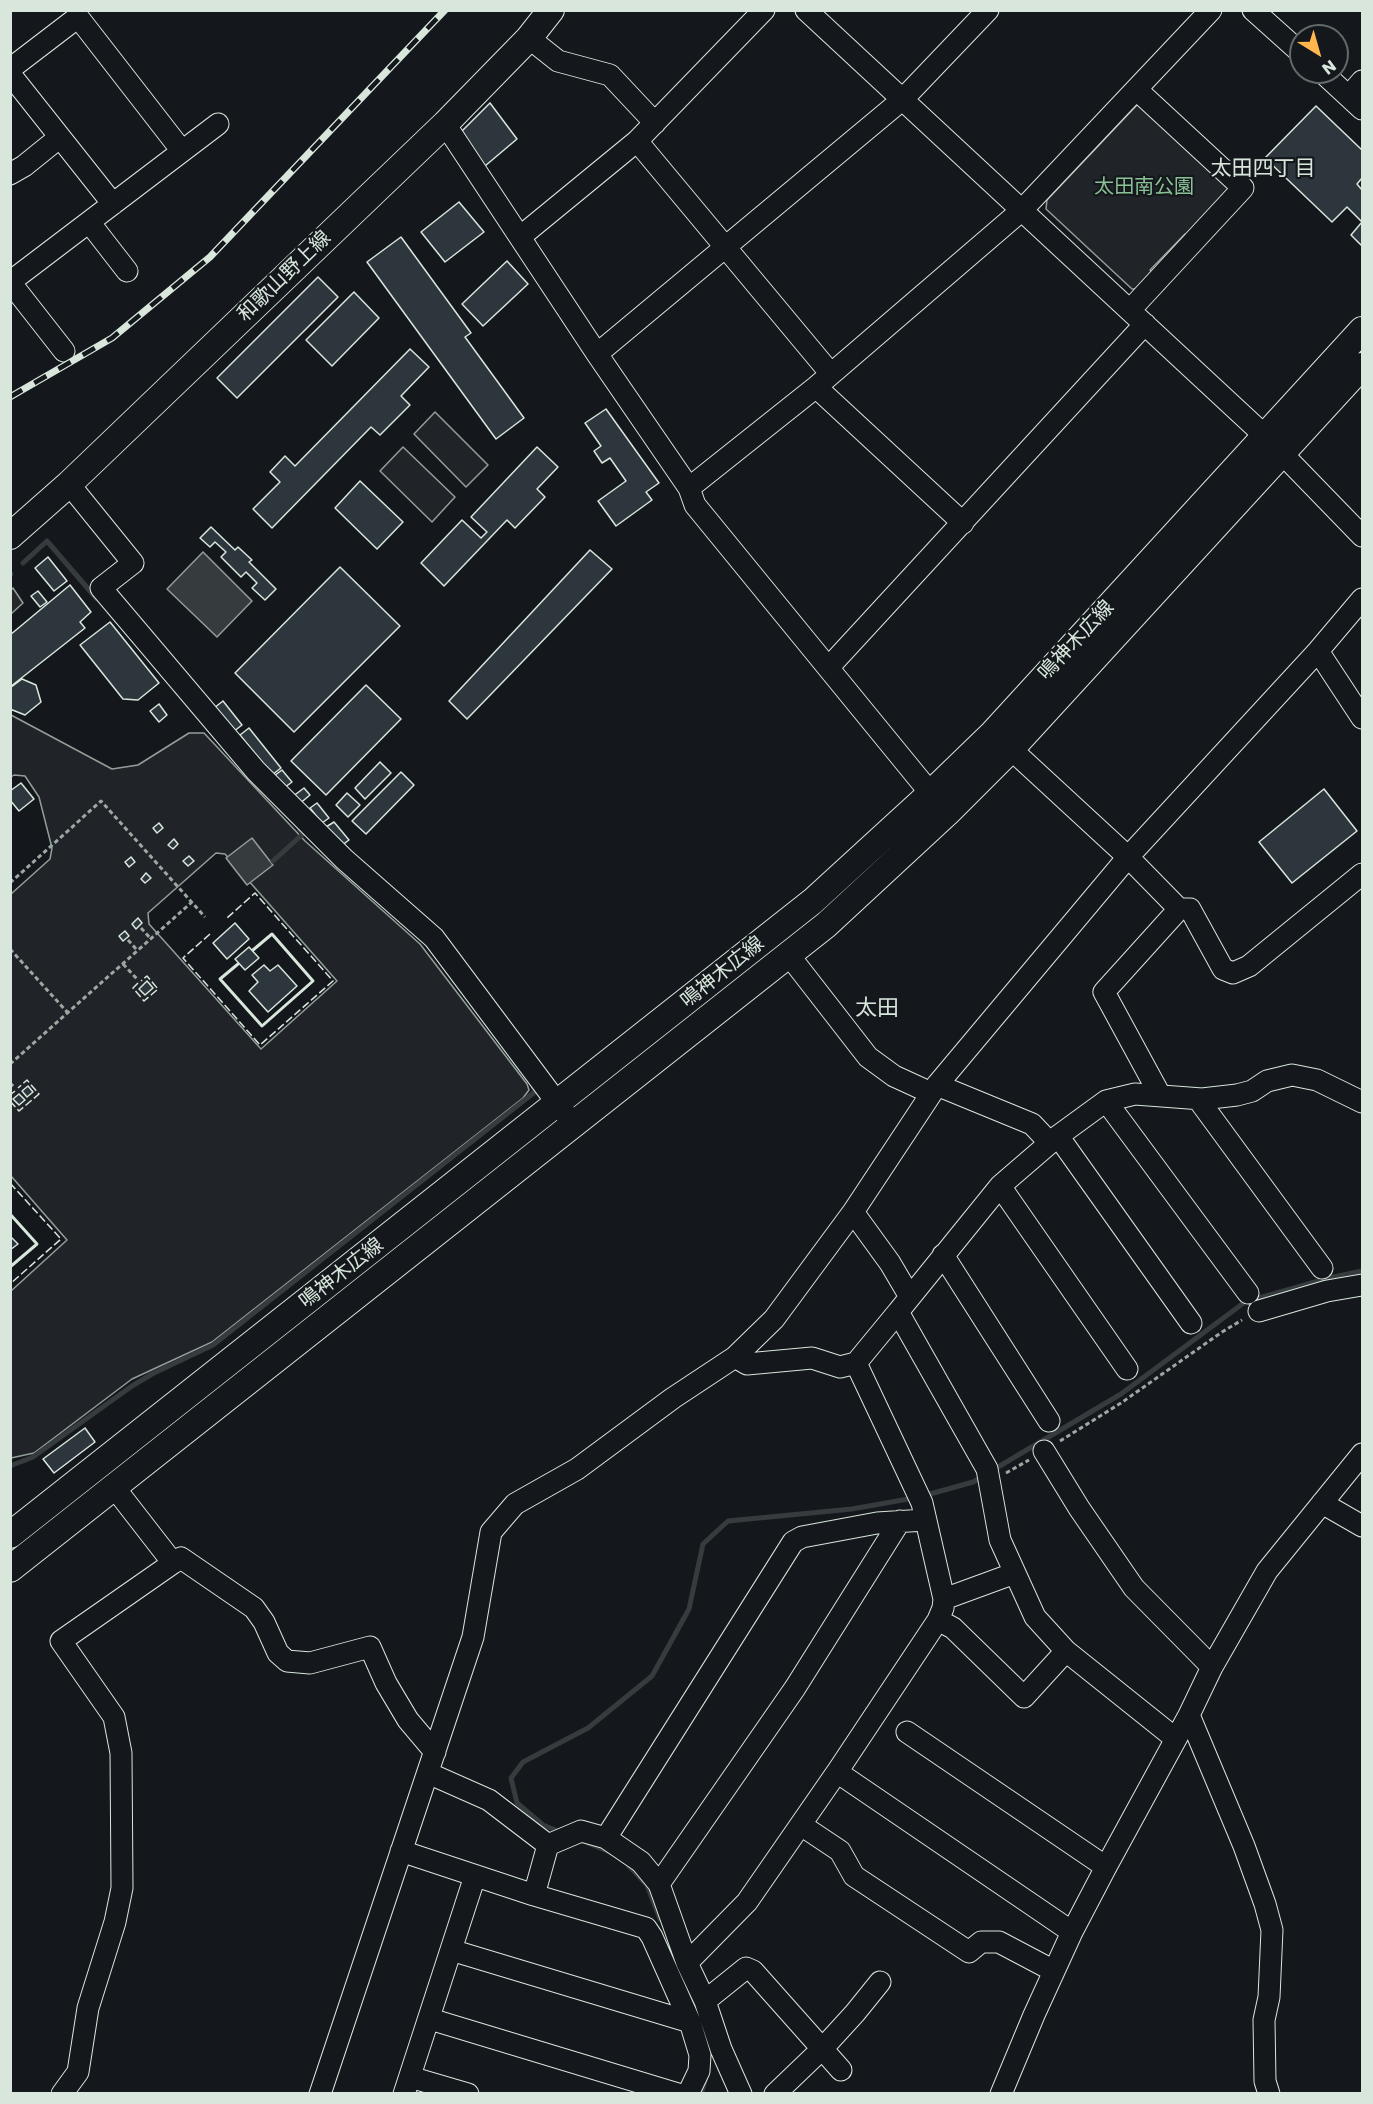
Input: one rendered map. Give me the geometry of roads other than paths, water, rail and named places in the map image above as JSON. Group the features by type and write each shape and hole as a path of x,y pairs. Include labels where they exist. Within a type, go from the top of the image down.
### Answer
{"main road":[{"name":"和歌山野上線","path":"10,536 69,484 445,124 529,38 551,10"},
{"name":"鳴神木広線","path":"10,1535 566,1114 826,925 947,813 1002,741 1274,445 1362,330"},
{"name":"鳴神木広線","path":"1274,445 1362,366"},
{"name":"鳴神木広線","path":"10,1569 114,1487 566,1114 813,901 931,794 1002,741"}],"street":[{"path":"520,237 637,141 764,10"},
{"path":"806,10 1274,445 1362,536"},
{"path":"597,354 903,99 988,10"},
{"path":"689,488 823,381 1022,210 1211,10"},
{"path":"1253,10 1289,43"},
{"path":"10,69 78,17 182,151"},
{"path":"529,38 558,62 610,75 655,123"},
{"path":"10,74 113,204"},
{"path":"1340,84 1358,96"},
{"path":"829,668 963,523 1138,317 1243,188 1137,90"},
{"path":"64,351 10,282 218,124"},
{"path":"445,124 597,354 689,488 694,505 947,813"},
{"path":"10,174 24,166 60,136"},
{"path":"637,141 726,247 823,381 963,523"},
{"path":"89,222 127,271"},
{"path":"69,484 133,562 101,588 256,771 344,859 434,938 566,1114"},
{"path":"320,2094 473,1637 491,1532 515,1504 577,1469 673,1398 735,1357 774,1319 853,1212 934,1089 1128,857 1318,651 1362,599"},
{"path":"1318,651 1362,718"},
{"path":"1002,741 1128,857 1179,909 1190,909 1222,969 1233,973 1249,966 1362,874"},
{"path":"1160,1095 1104,992 1179,909"},
{"path":"788,954 868,1057 894,1076 1032,1124 1054,1140 1191,1323"},
{"path":"735,1357 747,1364 812,1358 840,1367 856,1363 1000,1186 1054,1140 1106,1101 1135,1094 1198,1099 1237,1095 1252,1091 1267,1082 1292,1075 1317,1080 1362,1102"},
{"path":"1198,1099 1322,1268"},
{"path":"1106,1101 1254,1302 1362,1285"},
{"path":"1000,1186 1127,1370"},
{"path":"853,1212 890,1263 904,1305 987,1469 1000,1540 1035,1617 1066,1651 1176,1739"},
{"path":"943,1254 1049,1421"},
{"path":"687,1963 747,1902 837,1772 938,1620 943,1608 944,1599 922,1503 856,1363"},
{"path":"1044,1451 1078,1508 1134,1588 1212,1667"},
{"path":"1001,2094 1072,1932 1189,1715 1212,1667 1267,1570 1362,1454"},
{"path":"114,1487 173,1563"},
{"path":"1322,1503 1362,1526"},
{"path":"606,1838 793,1542 802,1537 877,1523 925,1520"},
{"path":"659,1884 795,1688 900,1521"},
{"path":"62,2094 78,2072 88,2008 115,1922 122,1888 122,1753 114,1717 62,1641 181,1557 254,1608 264,1622 278,1653 287,1661 309,1664 370,1647 386,1683 408,1720 435,1752"},
{"path":"944,1599 1015,1573"},
{"path":"938,1620 953,1629 1024,1697 1066,1651"},
{"path":"1189,1715 1244,1846 1272,1930 1269,1997 1264,2020 1266,2081 1269,2094"},
{"path":"907,1732 1106,1867"},
{"path":"837,1772 1072,1932"},
{"path":"428,1773 489,1800 548,1845"},
{"path":"801,1826 840,1851 854,1876 969,1952 981,1942 999,1942 1054,1971"},
{"path":"548,1845 581,1831 606,1838 641,1862 659,1884 687,1963 705,2001 721,2049 741,2094"},
{"path":"534,1895 548,1845"},
{"path":"401,1851 534,1895 646,1928 690,2022 700,2055 699,2071 688,2094"},
{"path":"468,2094 407,2085 476,1876"},
{"path":"451,1950 690,2022"},
{"path":"705,2001 746,1968 753,1971 841,2070"},
{"path":"775,2094 823,2048 880,1982"},
{"path":"430,2019 678,2094"}],"waterway":[{"path":"23,563 47,541 96,598"},
{"path":"273,861 304,833 300,830"},
{"path":"10,1466 33,1457 152,1374 213,1345 536,1091 534,1088"},
{"path":"993,1470 1121,1394 1245,1302 1362,1271"},
{"path":"923,1496 973,1482 982,1477"},
{"path":"563,1833 543,1825 517,1803 511,1778 523,1762 588,1728 652,1676 689,1609 703,1544 728,1521 852,1509 914,1498"},
{"path":"588,1843 610,1852"},
{"path":"629,1866 647,1885 660,1919"},
{"path":"687,1986 695,2008"},
{"path":"701,2094 705,2081"}],"railway":[{"path":"10,397 112,338 210,257 445,10"}],"district":[{"name":"太田四丁目","path":"1263,170"},
{"name":"太田","path":"877,1009"}],"park label":[{"name":"太田南公園","path":"1144,188"}]}
